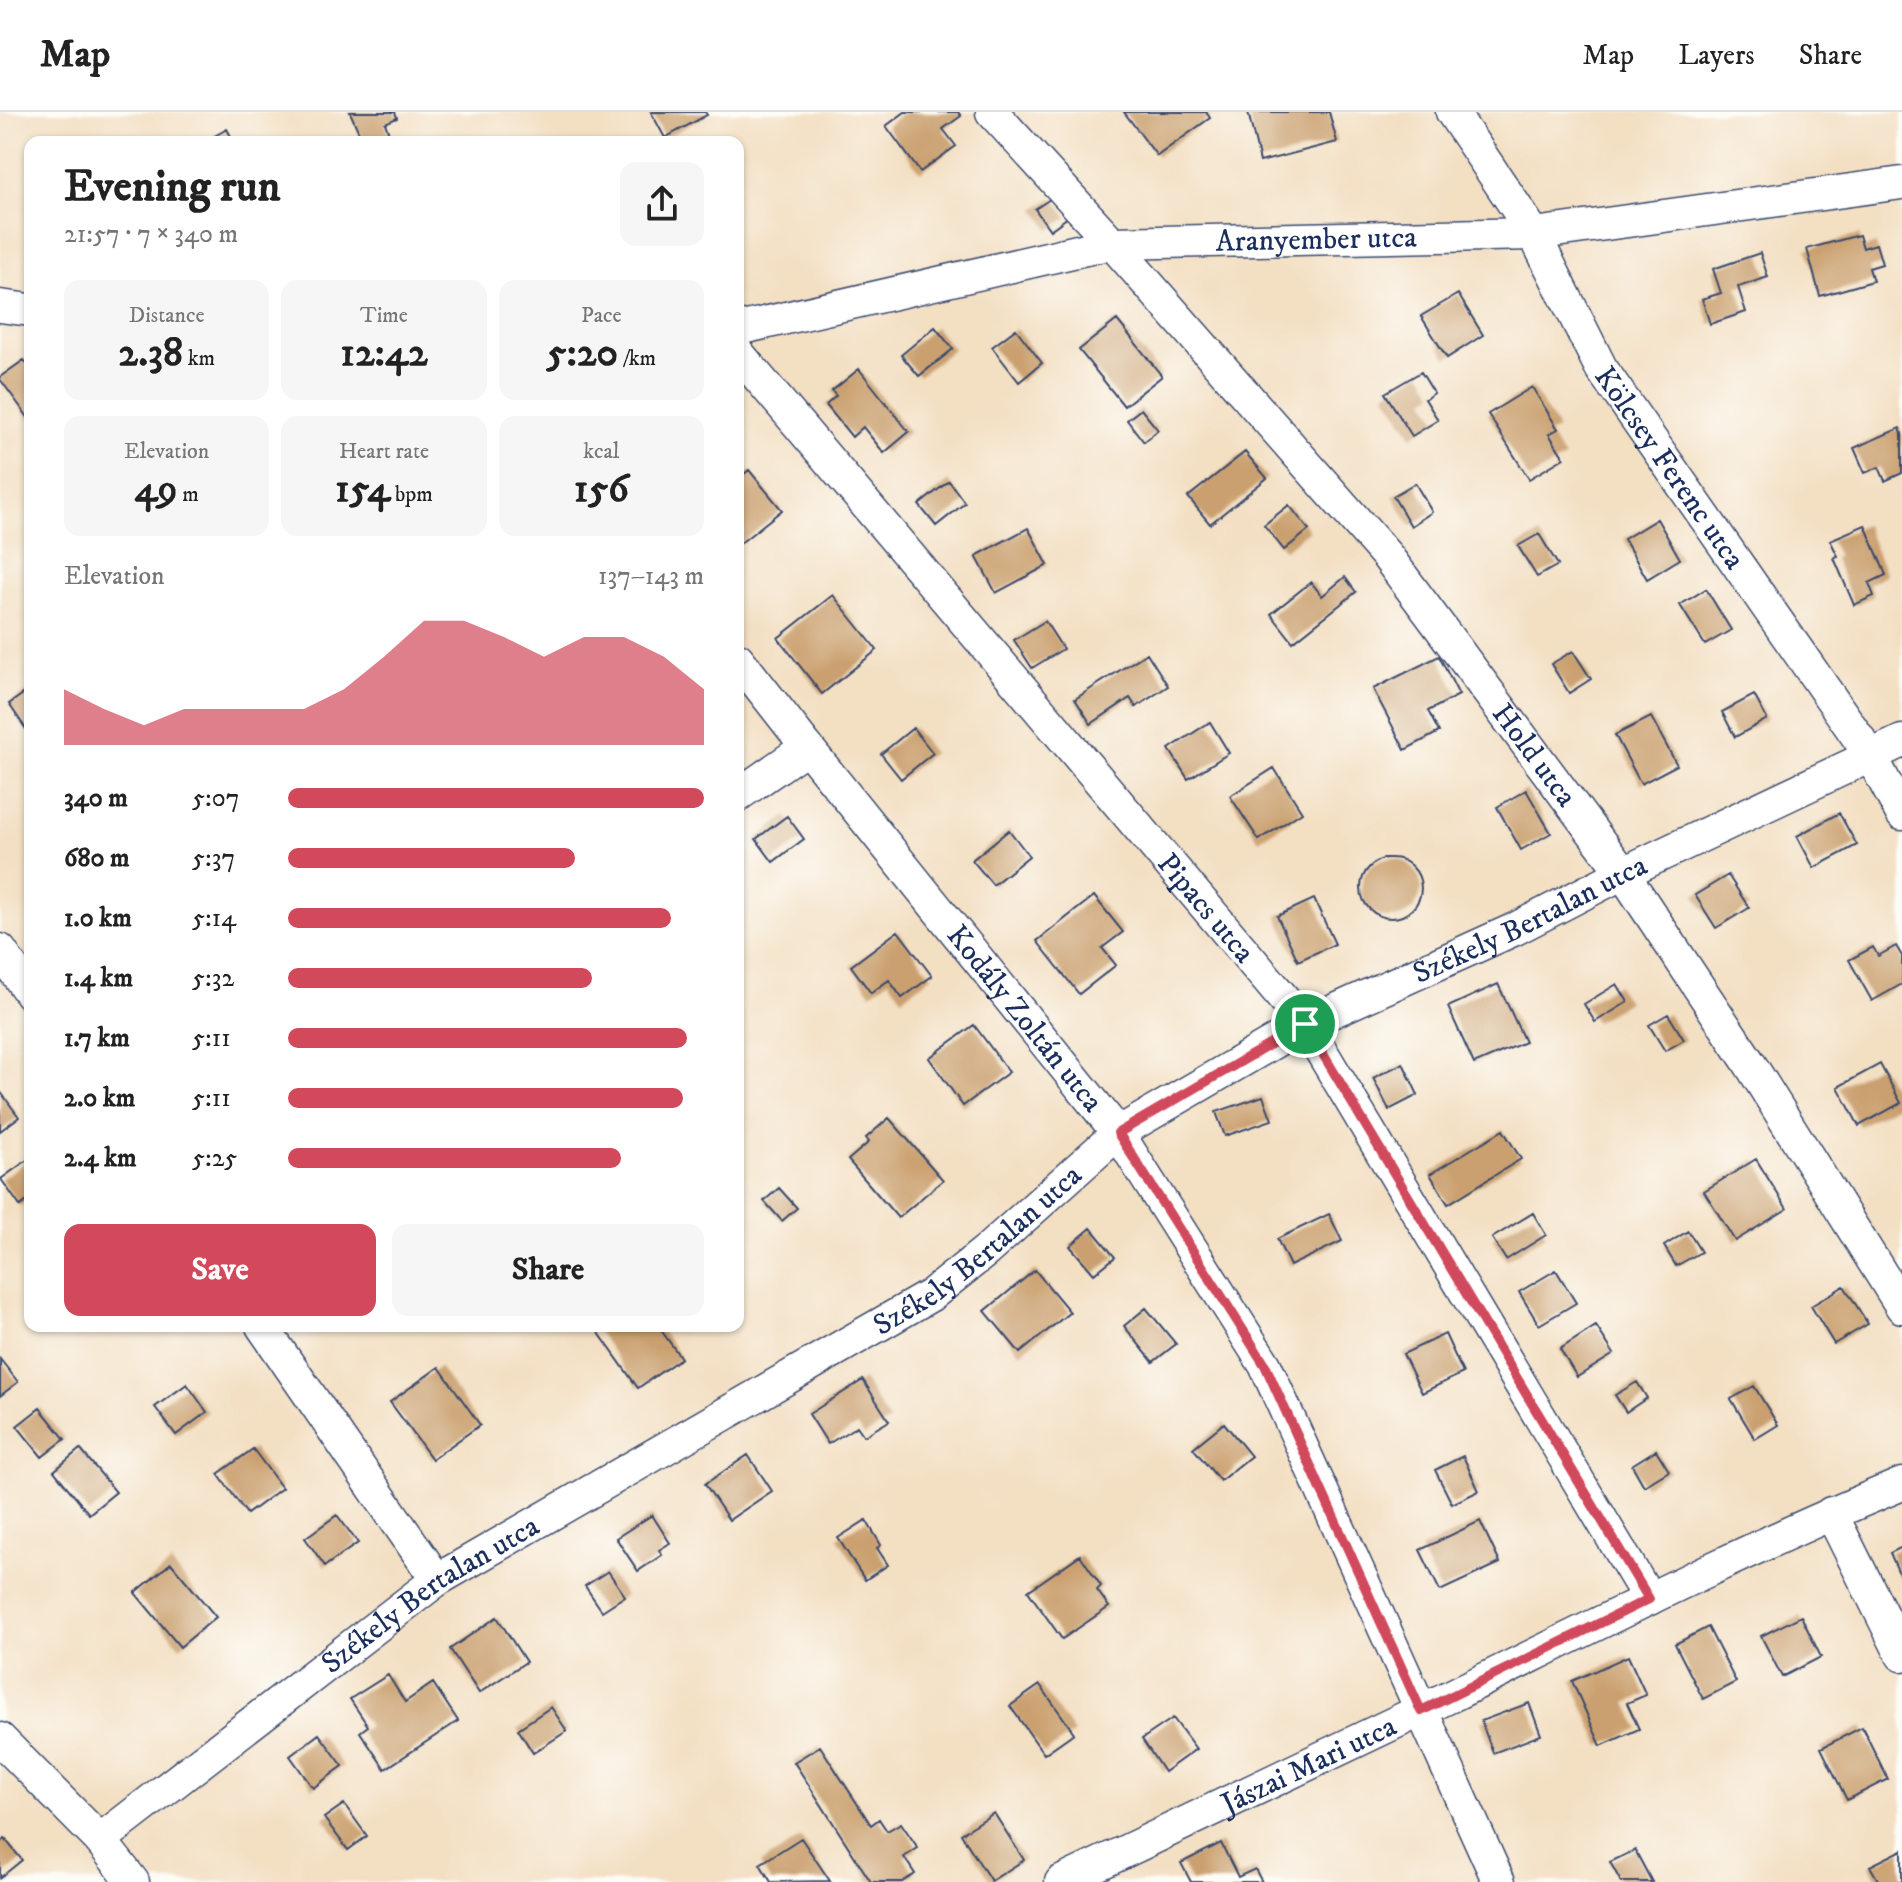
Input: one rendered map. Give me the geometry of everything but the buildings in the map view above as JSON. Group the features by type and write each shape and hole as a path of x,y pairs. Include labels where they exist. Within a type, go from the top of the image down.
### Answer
{"street":[{"name":"Hold utca","path":"992,112 1112,243 1387,556 1623,873 1750,1064 1902,1307"},
{"name":"Kölcsey Ferenc utca","path":"1452,112 1534,234 1601,368 1871,756 1902,814"},
{"name":"Aranyember utca","path":"744,328 1112,243 1534,234 1902,183"},
{"path":"0,306 24,309"},
{"name":"Pipacs utca","path":"744,360 1305,1024 1649,1599"},
{"name":"Kodály Zoltán utca","path":"744,667 1118,1133 1265,1365 1499,1882"},
{"name":"Székely Bertalan utca","path":"100,1840 437,1580 931,1295 986,1251 1118,1133 1305,1024 1515,929 1623,873 1902,741"},
{"path":"744,791 807,747"},
{"path":"0,950 24,984"},
{"path":"266,1332 437,1580"},
{"name":"Jászai Mari utca","path":"1061,1882 1649,1599 1831,1513 1902,1484"},
{"path":"1831,1513 1902,1655"},
{"path":"0,1739 100,1840 133,1882"}],"route":[{"path":"1305,1024 1649,1599 1421,1711 1265,1365 1118,1133 1305,1024"}]}
